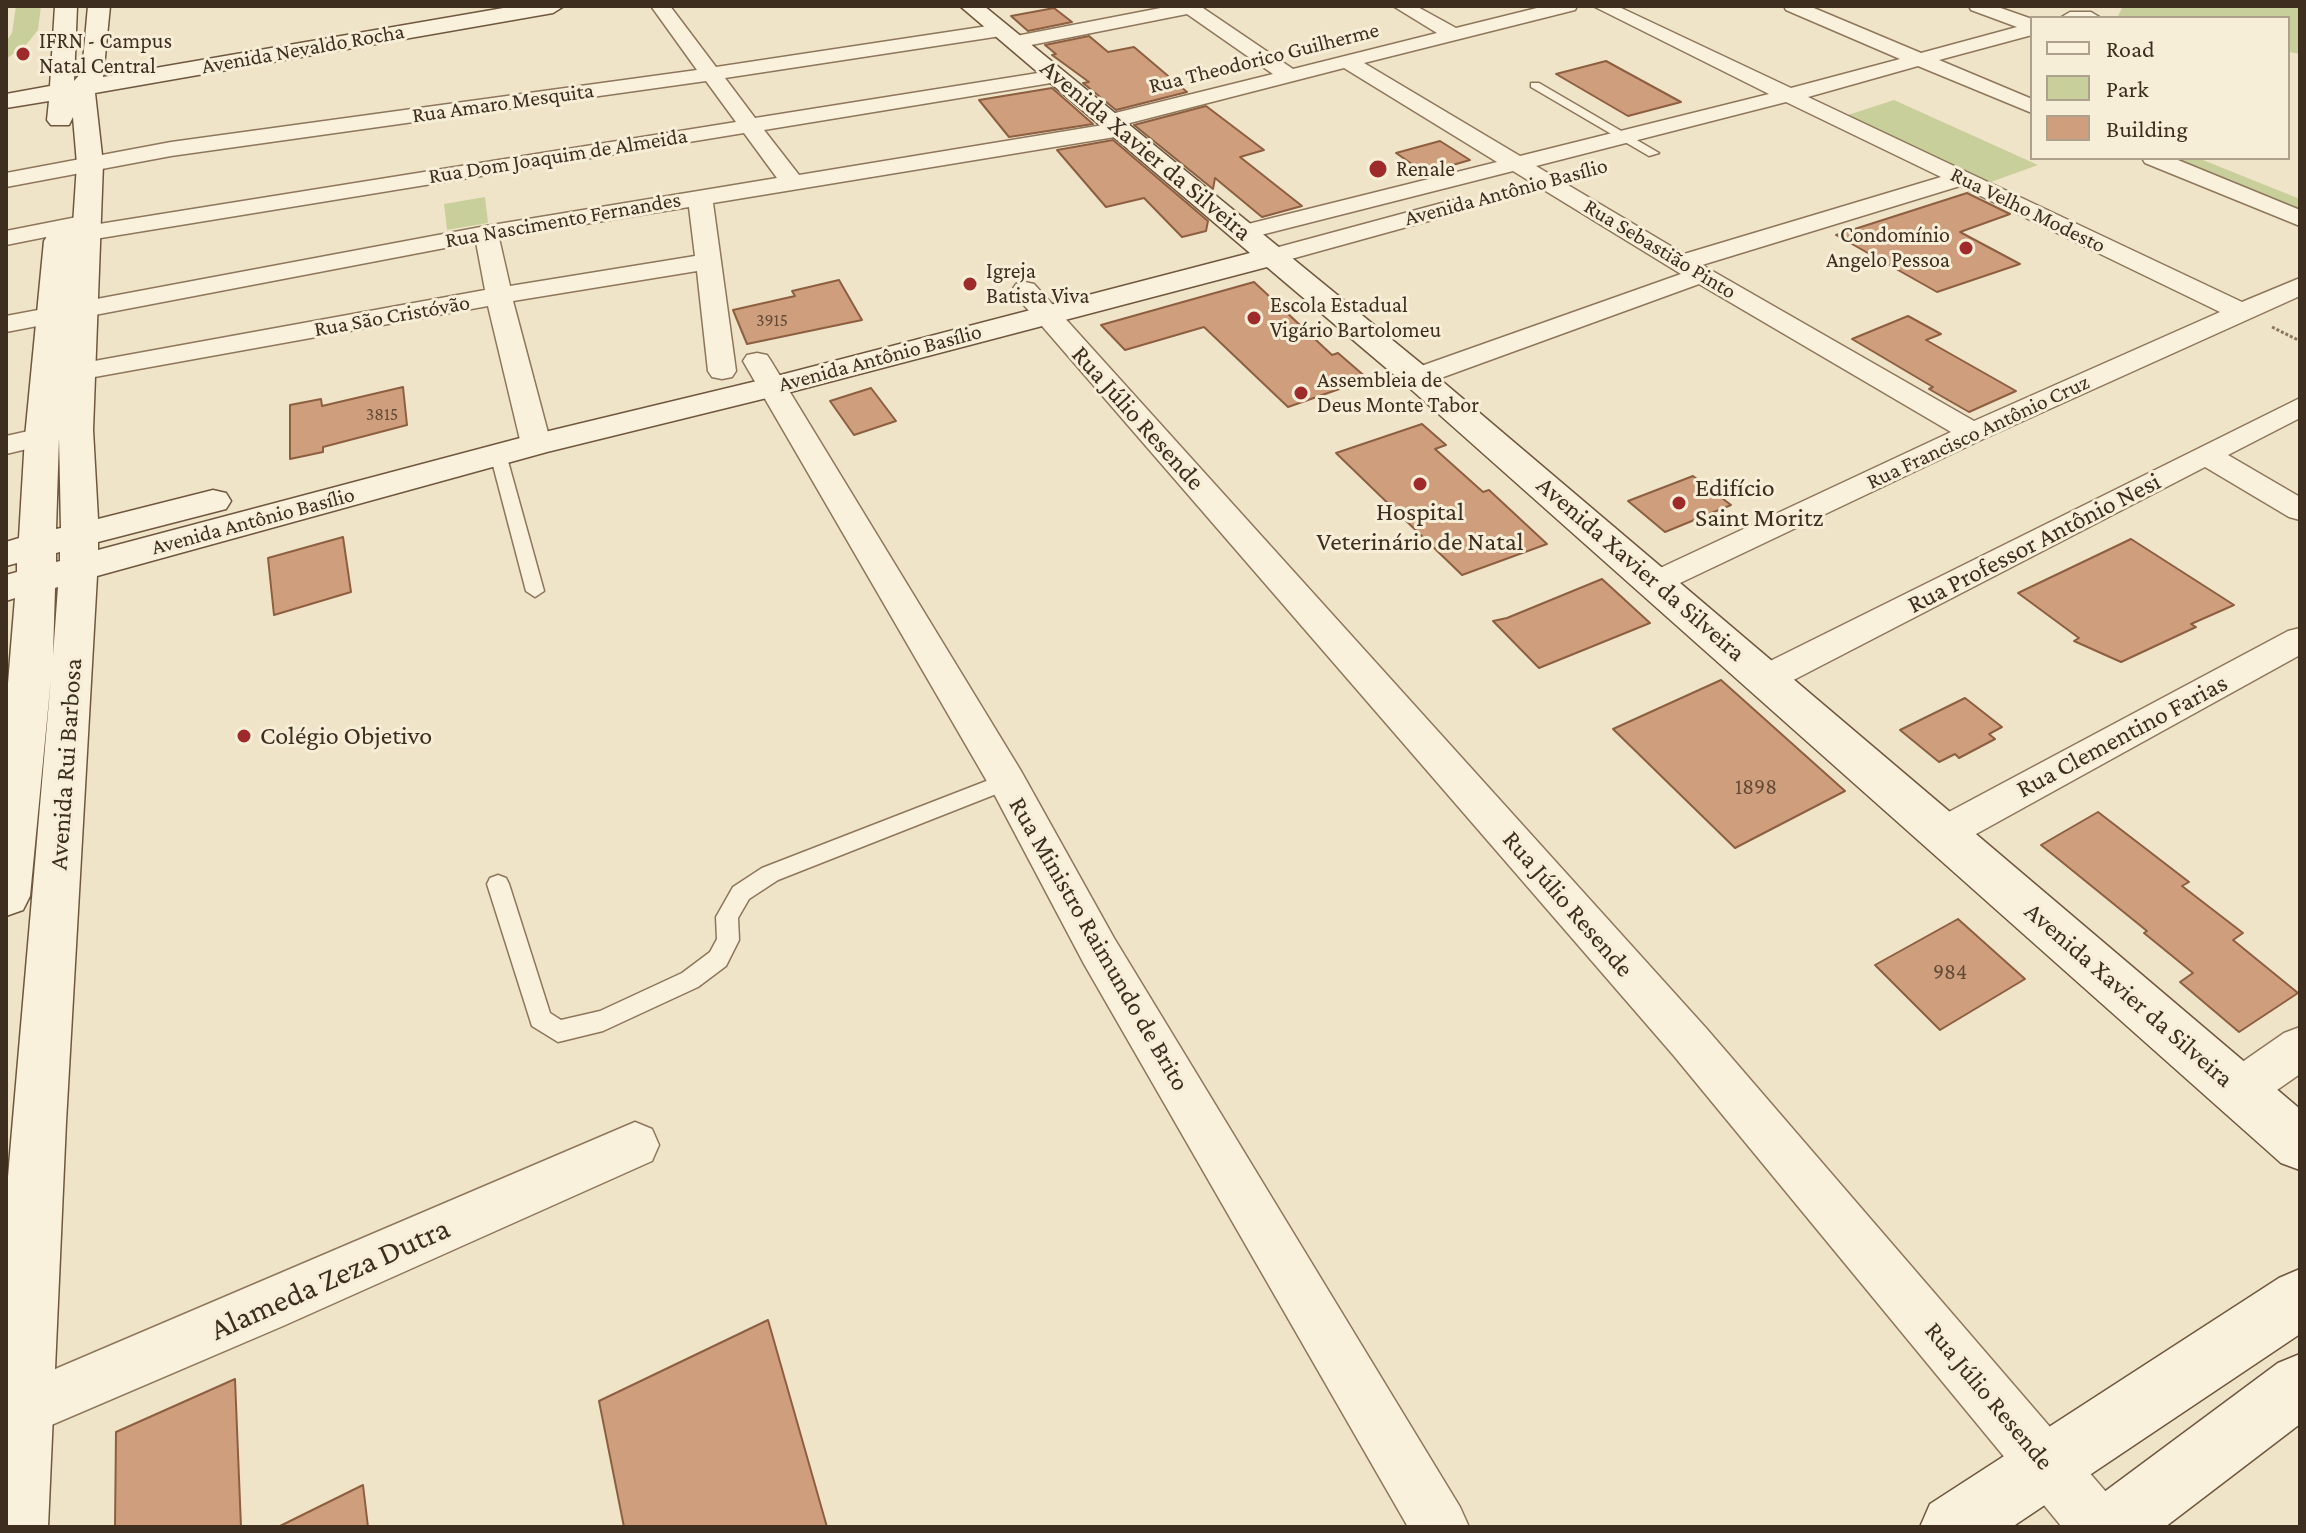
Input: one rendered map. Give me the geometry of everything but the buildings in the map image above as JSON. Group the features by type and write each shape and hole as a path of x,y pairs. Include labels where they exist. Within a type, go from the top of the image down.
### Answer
{"main road":[{"name":"Avenida Rui Barbosa","path":"6,896 26,741 41,562 42,437 51,315 90,164 74,82 66,6"},
{"name":"Avenida Rui Barbosa","path":"15,1527 39,1122 69,730 41,562 76,430 83,309 73,230 60,170 74,82 99,6"},
{"name":"Avenida Nevaldo Rocha","path":"6,101 74,82 486,6"},
{"name":"Avenida Nevaldo Rocha","path":"6,88 74,82 553,6"},
{"name":"Avenida Xavier da Silveira","path":"971,6 1116,125 1222,238 1273,256 1417,377 2300,1144"},
{"name":"Avenida Antônio Basílio","path":"1035,302 1222,238"},
{"name":"Avenida Antônio Basílio","path":"41,562 750,373 1035,302 1273,256"},
{"name":"Avenida Antônio Basílio","path":"41,562 498,454 532,432 750,373"},
{"path":"1953,1527 2300,1299"},
{"path":"2111,1527 2300,1385"}],"street":[{"path":"660,6 792,182"},
{"path":"1402,6 1454,35"},
{"name":"Rua Theodorico Guilherme","path":"1116,125 1288,75 1568,6"},
{"path":"1602,6 1786,96"},
{"path":"1793,6 1925,71 1955,75 2030,106"},
{"path":"1978,6 2030,26"},
{"path":"1189,7 1288,75"},
{"name":"Rua Amaro Mesquita","path":"6,180 210,144 1008,36 1189,7"},
{"name":"Avenida Antônio Basílio","path":"1222,238 1517,177 1624,136 1786,96 1925,71 1951,52 2030,28"},
{"path":"1951,52 2030,85"},
{"name":"Rua Sebastião Pinto","path":"1348,62 1517,177 1545,181 1973,433"},
{"path":"1955,75 1986,67"},
{"name":"Rua Dom Joaquim de Almeida","path":"6,238 1057,76"},
{"name":"Rua Velho Modesto","path":"1786,96 2241,312"},
{"name":"Avenida Antônio Basílio","path":"1622,161 1843,103"},
{"name":"Rua Nascimento Fernandes","path":"6,324 486,233 1116,125"},
{"path":"2158,160 2300,219"},
{"path":"2215,160 2300,195"},
{"name":"Avenida Antônio Basílio","path":"1545,181 1576,173"},
{"path":"1417,377 1691,269 1962,178"},
{"path":"700,196 706,262 750,373"},
{"name":"Avenida Antônio Basílio","path":"1273,256 1472,201"},
{"path":"486,233 532,432"},
{"name":"Rua São Cristóvão","path":"78,372 706,262"},
{"name":"Rua Francisco Antônio Cruz","path":"1657,583 1973,433 2300,286"},
{"name":"Rua Júlio Resende","path":"1035,302 1690,1042 2099,1527"},
{"name":"Rua Ministro Raimundo de Brito","path":"750,373 1007,781 1099,951 1440,1527"},
{"name":"Rua Professor Antônio Nesi","path":"1767,678 2300,407"},
{"path":"6,445 42,437"},
{"path":"2206,455 2300,510"},
{"name":"Rua Clementino Farias","path":"1944,833 2300,640"},
{"path":"2238,1091 2300,1048"},
{"name":"Alameda Zeza Dutra","path":"23,1410 265,1308 635,1145"}],"lane":[{"path":"1535,85 1653,153"},
{"path":"498,454 535,591"},
{"path":"498,884 540,1019 558,1031 603,1021 690,980 718,959 728,940 727,917 741,893 770,874 1007,781"}],"green space":[{"path":"16,6 41,6 38,30 26,45 6,59 6,42 12,33"},
{"path":"2123,6 2300,6 2300,54 2290,52 2290,16 2118,16"},
{"path":"1894,100 2038,165 1988,183 1845,116"},
{"path":"2168,160 2203,160 2300,199 2300,215"},
{"path":"485,197 488,223 447,230 444,204"}],"place":[{"name":"IFRN - Campus Natal Central","path":"23,54"},
{"name":"Renale","path":"1378,169"},
{"name":"Condomínio Angelo Pessoa","path":"1966,248"},
{"name":"Igreja Batista Viva","path":"970,284"},
{"name":"Escola Estadual Vigário Bartolomeu","path":"1254,318"},
{"name":"Assembleia de Deus Monte Tabor","path":"1301,393"},
{"name":"Hospital Veterinário de Natal","path":"1420,484"},
{"name":"Edifício Saint Moritz","path":"1679,503"},
{"name":"Colégio Objetivo","path":"244,736"}]}
